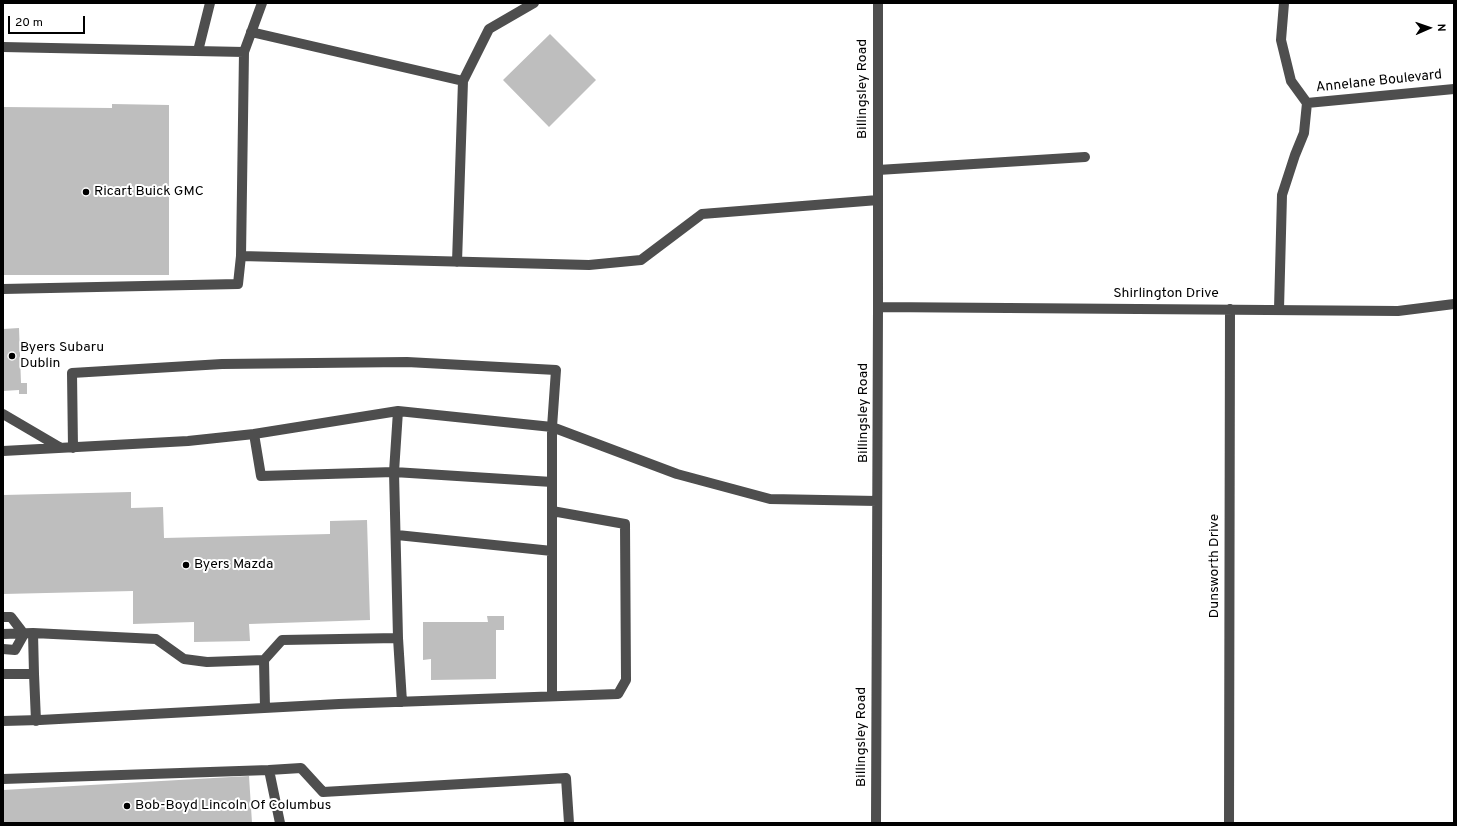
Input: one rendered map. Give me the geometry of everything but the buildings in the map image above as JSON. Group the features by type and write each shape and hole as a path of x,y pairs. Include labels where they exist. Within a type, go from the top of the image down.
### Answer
{"street":[{"path":"198,51 210,3"},
{"path":"3,289 238,284 241,256 244,52 262,3"},
{"path":"457,262 463,81 489,29 534,3"},
{"name":"Billingsley Road","path":"876,823 878,3"},
{"name":"Annelane Boulevard","path":"1279,309 1282,196 1295,155 1304,133 1307,103 1291,81 1282,40 1284,3"},
{"path":"251,32 463,81"},
{"path":"3,47 244,52"},
{"name":"Annelane Boulevard","path":"1307,103 1454,89"},
{"path":"878,170 1085,158"},
{"path":"241,256 589,265 641,260 702,214 878,200"},
{"name":"Shirlington Drive","path":"878,307 1398,311 1454,304"},
{"name":"Dunsworth Drive","path":"1228,823 1230,309"},
{"path":"74,448 72,373 222,364 407,362 556,370 552,427 552,696"},
{"path":"3,451 188,441 254,434 398,411 552,427 677,474 770,499 877,501"},
{"path":"398,411 394,472 397,535 398,638 402,702"},
{"path":"3,414 61,448"},
{"path":"254,434 261,476 394,472 552,482"},
{"path":"3,721 36,721 265,708 618,694 626,680 624,524 552,511"},
{"path":"397,535 552,551"},
{"path":"3,617 11,617 29,633 34,674 36,721"},
{"path":"3,634 29,633 156,639 184,659 207,662 264,660"},
{"path":"3,649 15,650 29,633"},
{"path":"265,708 264,660 282,640 398,638"},
{"path":"3,674 34,674"},
{"path":"3,779 301,768 323,792 566,778 570,823"},
{"path":"269,770 280,823"}],"place":[{"name":"Ricart Buick GMC","path":"86,192"},
{"name":"Byers Subaru Dublin","path":"12,356"},
{"name":"Byers Mazda","path":"186,565"},
{"name":"Bob-Boyd Lincoln Of Columbus","path":"127,806"}]}
